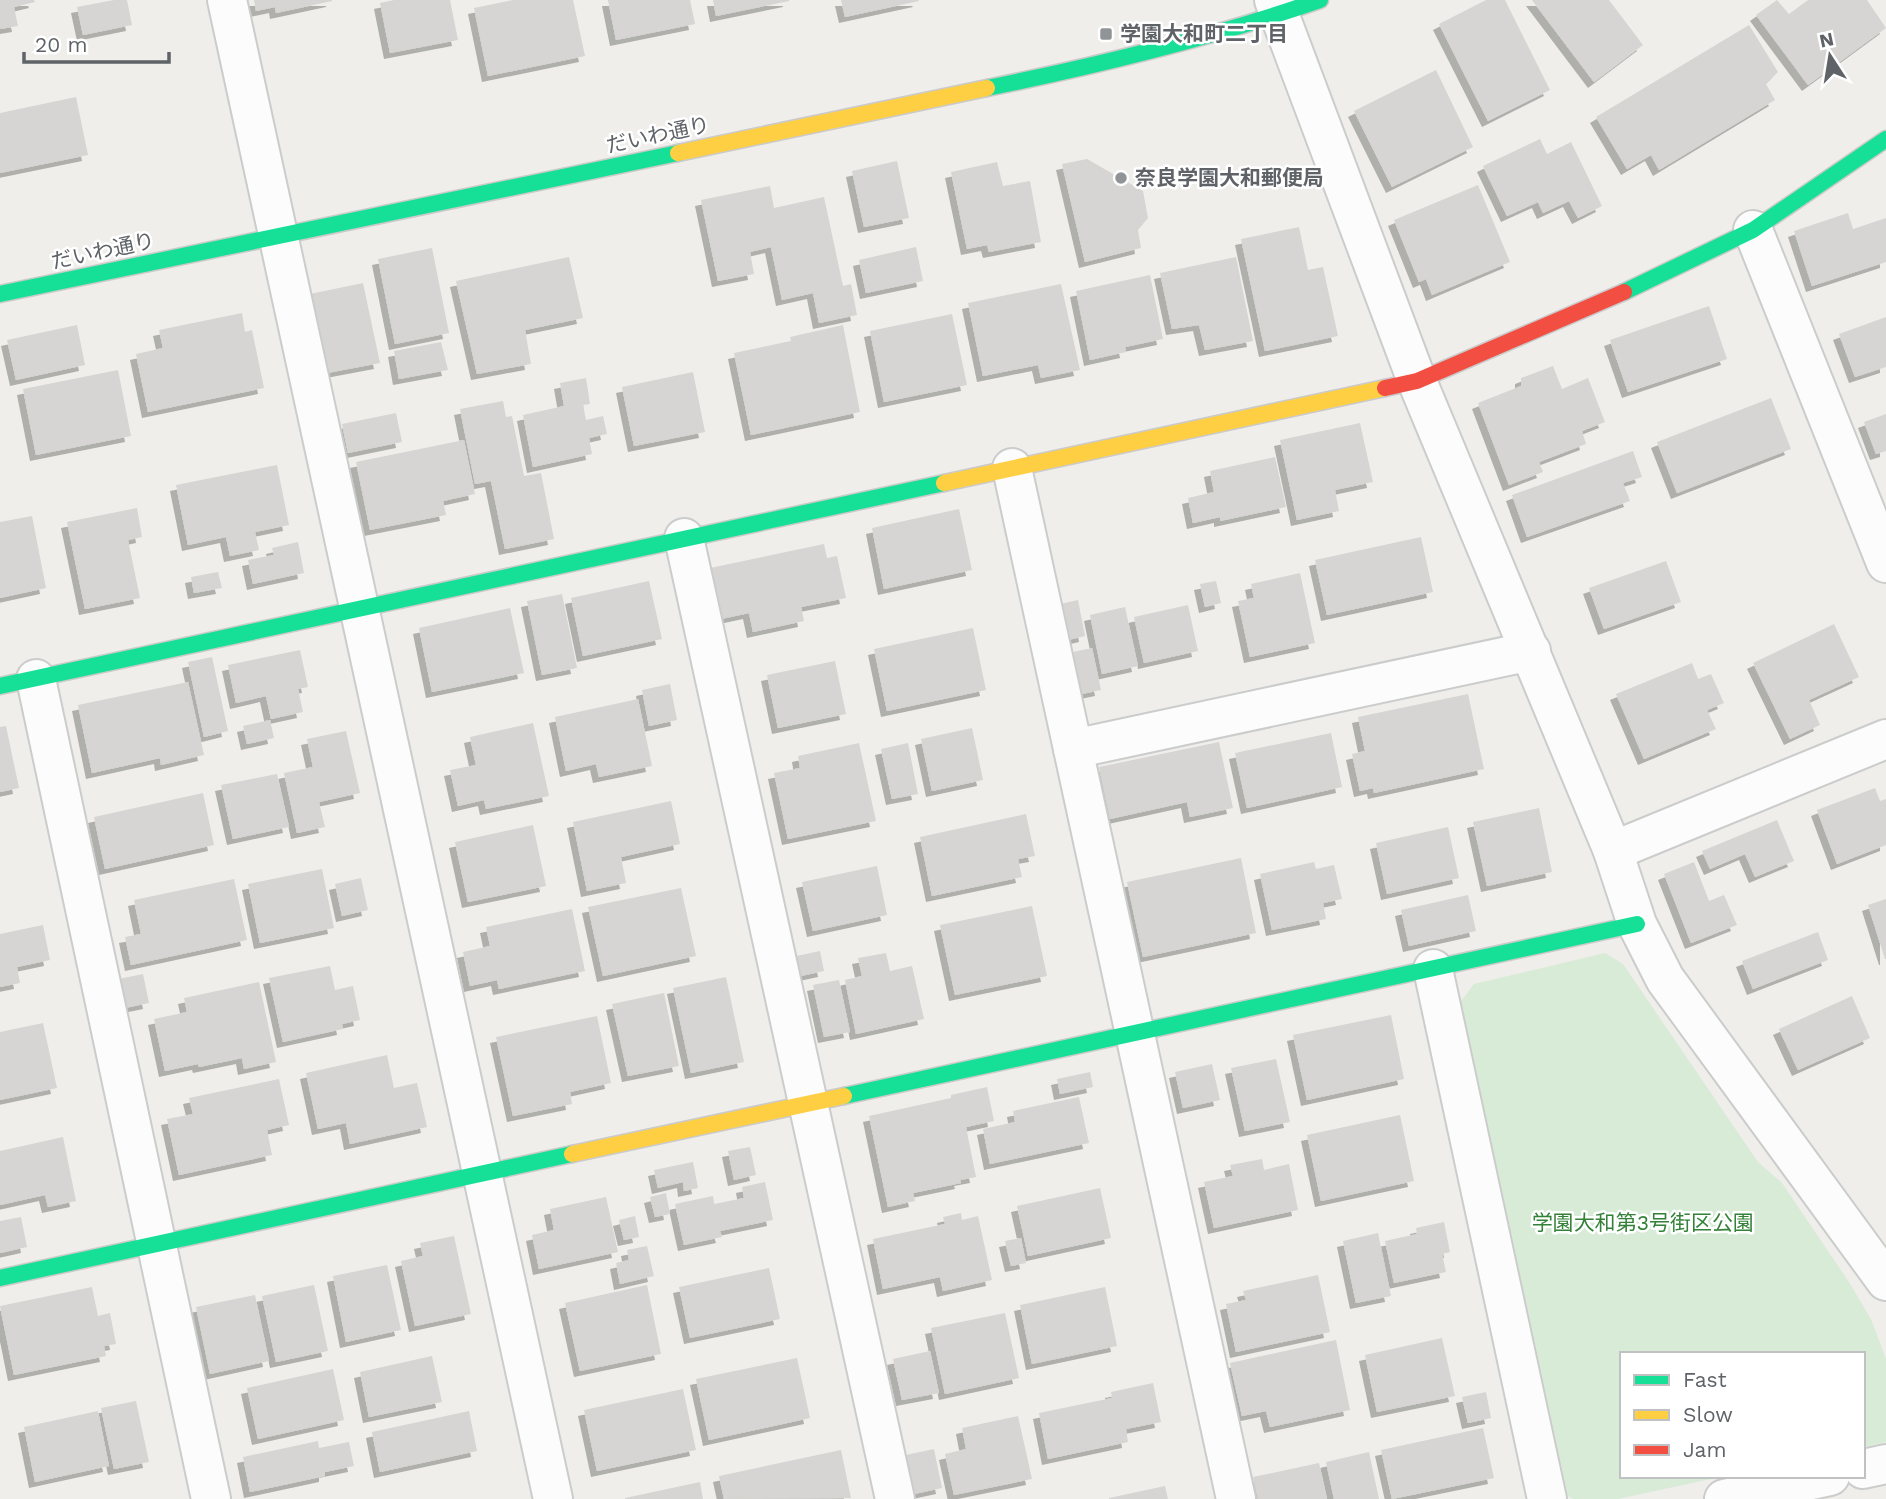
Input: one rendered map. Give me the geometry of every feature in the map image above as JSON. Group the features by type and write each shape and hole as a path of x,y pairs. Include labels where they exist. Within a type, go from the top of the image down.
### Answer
{"street":[{"path":"227,0 553,1499"},
{"name":"だいわ通り","path":"0,294 1035,78 1160,48 1277,7 1320,0"},
{"path":"1277,7 1417,381 1613,850 1637,924 1665,979 1886,1282"},
{"path":"211,1499 157,1244 18,682 1417,381 1588,309 1753,230 1886,138"},
{"path":"1753,230 1886,563"},
{"path":"1012,468 1236,1499"},
{"path":"684,538 895,1499"},
{"path":"1073,749 1531,651"},
{"path":"1613,850 1886,739"},
{"path":"0,1278 1637,924"},
{"path":"1433,969 1547,1499"},
{"path":"1865,1469 1886,1464"},
{"path":"1724,1499 1821,1478"}],"green space":[{"name":"学園大和第3号街区公園","path":"1605,953 1623,964 1758,1162 1782,1183 1871,1319 1886,1359 1886,1442 1865,1447 1865,1352 1620,1352 1620,1478 1716,1478 1618,1499 1573,1499 1568,1496 1461,1001 1474,984"}],"building":[{"path":"0,0 35,2 14,7 18,26 0,29"},
{"path":"127,0 132,25 83,35 77,7"},
{"path":"254,0 332,1 276,13 275,7 256,11"},
{"path":"394,0 450,0 458,40 390,53 380,3"},
{"path":"513,0 573,0 585,56 488,76 474,8"},
{"path":"608,0 690,0 695,24 616,40"},
{"path":"713,0 789,0 789,1 716,16"},
{"path":"841,0 918,0 919,1 845,17"},
{"path":"1486,0 1505,0 1550,90 1488,121 1439,24"},
{"path":"1532,0 1609,0 1643,45 1594,82"},
{"path":"1777,0 1789,14 1808,0 1867,0 1886,28 1808,85 1756,15"},
{"path":"1749,25 1778,72 1766,84 1775,100 1659,170 1651,155 1627,169 1596,117"},
{"path":"1436,70 1473,147 1392,187 1354,111"},
{"path":"76,97 88,155 0,173 0,113"},
{"path":"1540,139 1547,154 1571,142 1602,206 1578,218 1569,201 1543,213 1538,202 1507,216 1483,166"},
{"path":"1087,159 1143,191 1148,218 1138,230 1141,248 1085,262 1062,164"},
{"path":"897,161 909,218 864,227 852,171"},
{"path":"997,162 1003,186 1030,181 1041,242 989,252 987,245 967,249 951,172"},
{"path":"1478,185 1510,262 1432,295 1426,279 1419,282 1394,220"},
{"path":"770,186 774,208 824,197 843,286 851,284 857,315 819,323 813,293 782,300 771,247 750,252 754,274 718,281 701,200"},
{"path":"1848,213 1853,229 1886,218 1886,262 1812,286 1794,231"},
{"path":"1299,227 1308,270 1323,267 1338,336 1265,351 1241,239"},
{"path":"916,247 923,281 866,293 859,260"},
{"path":"432,248 449,333 395,344 378,259"},
{"path":"569,257 583,318 525,330 531,364 477,374 456,281"},
{"path":"1236,257 1253,341 1205,350 1199,325 1172,329 1160,273"},
{"path":"1150,275 1163,339 1125,347 1126,352 1090,360 1076,291"},
{"path":"363,283 380,363 327,373 310,294"},
{"path":"1061,284 1080,370 1041,378 1038,365 983,376 968,303"},
{"path":"1709,306 1727,359 1628,392 1610,340"},
{"path":"242,313 245,332 252,330 264,388 148,412 136,354 163,348 159,330"},
{"path":"952,314 967,385 884,402 870,331"},
{"path":"1886,317 1886,367 1855,377 1839,334"},
{"path":"77,325 85,365 16,380 7,340"},
{"path":"843,325 860,412 751,435 734,353 791,341 790,337"},
{"path":"441,342 448,370 399,379 394,351"},
{"path":"1553,366 1562,389 1588,378 1605,422 1582,431 1586,444 1539,462 1543,472 1509,485 1478,403 1521,386 1521,378"},
{"path":"118,370 131,436 36,455 23,389"},
{"path":"693,372 705,432 634,446 622,387"},
{"path":"586,378 590,404 583,405 586,420 603,416 607,434 589,438 592,454 533,467 523,415 564,406 560,383"},
{"path":"1771,398 1791,449 1677,493 1657,442"},
{"path":"503,401 506,417 512,416 524,476 541,473 554,539 505,549 491,481 475,484 460,409"},
{"path":"396,413 402,442 348,453 342,424"},
{"path":"1886,414 1886,451 1876,454 1864,422"},
{"path":"1360,423 1373,482 1335,490 1339,511 1297,520 1280,440"},
{"path":"464,440 475,494 443,501 446,515 370,530 356,462"},
{"path":"1633,451 1642,477 1623,483 1630,501 1527,537 1512,495"},
{"path":"1275,457 1286,507 1220,521 1220,517 1193,523 1188,498 1214,492 1210,471"},
{"path":"277,465 289,525 255,532 259,550 230,556 226,537 188,545 176,485"},
{"path":"137,508 142,537 128,540 140,598 85,609 67,522"},
{"path":"959,509 972,570 884,589 872,528"},
{"path":"32,516 46,588 0,598 0,522"},
{"path":"1421,537 1433,592 1327,615 1315,560"},
{"path":"298,542 304,573 253,584 248,560 274,555 272,548"},
{"path":"824,544 827,558 837,556 846,598 801,607 804,621 753,632 749,613 721,619 710,568"},
{"path":"1666,561 1681,602 1604,629 1589,588"},
{"path":"218,572 222,588 194,593 191,577"},
{"path":"1300,573 1315,643 1250,657 1238,601 1254,598 1251,584"},
{"path":"649,581 662,639 583,656 571,598"},
{"path":"1216,581 1221,603 1205,607 1200,584"},
{"path":"562,594 577,668 542,675 527,601"},
{"path":"1078,600 1085,636 1064,641 1056,605"},
{"path":"1188,605 1198,651 1144,663 1134,617"},
{"path":"1125,607 1138,666 1102,674 1090,615"},
{"path":"510,608 524,673 432,692 419,628"},
{"path":"1834,624 1859,677 1809,700 1820,725 1790,739 1753,663"},
{"path":"973,628 986,690 887,711 874,649"},
{"path":"1092,648 1101,690 1077,695 1068,653"},
{"path":"300,650 308,687 298,689 303,712 271,719 266,696 236,703 228,665"},
{"path":"212,657 228,731 204,737 188,662"},
{"path":"835,661 846,714 778,728 767,675"},
{"path":"1692,663 1698,679 1711,674 1724,703 1707,710 1716,729 1644,759 1616,694"},
{"path":"188,682 204,755 161,765 160,758 92,773 78,705"},
{"path":"670,684 677,720 649,726 642,690"},
{"path":"1468,694 1484,769 1374,793 1373,788 1360,791 1352,754 1365,751 1358,717"},
{"path":"638,699 652,766 599,777 596,764 566,771 555,717"},
{"path":"270,720 274,738 247,744 243,726"},
{"path":"533,723 549,796 486,809 484,800 458,806 450,770 476,765 470,737"},
{"path":"6,726 19,788 0,792 0,727"},
{"path":"972,728 983,780 932,791 921,739"},
{"path":"346,731 360,793 319,802 325,827 297,833 284,773 313,767 307,739"},
{"path":"1331,733 1342,787 1247,808 1235,753"},
{"path":"1219,742 1233,808 1190,817 1187,802 1110,819 1099,767"},
{"path":"859,743 876,821 788,839 774,773 800,768 798,756"},
{"path":"908,743 918,794 892,799 881,749"},
{"path":"277,774 289,827 233,839 221,785"},
{"path":"1875,788 1880,801 1886,799 1886,845 1837,864 1817,810"},
{"path":"203,793 214,845 105,869 94,817"},
{"path":"671,801 680,844 621,857 626,883 587,891 573,822"},
{"path":"1539,808 1552,872 1487,886 1473,822"},
{"path":"1026,814 1035,856 1018,859 1022,877 932,896 920,837"},
{"path":"1777,820 1794,861 1755,877 1745,854 1710,869 1702,851"},
{"path":"533,825 546,886 468,902 455,842"},
{"path":"1448,827 1459,878 1387,894 1376,843"},
{"path":"1241,858 1256,933 1143,957 1127,882"},
{"path":"1314,862 1316,869 1334,865 1342,899 1323,903 1326,919 1272,930 1260,874"},
{"path":"1694,862 1709,901 1724,895 1737,925 1691,943 1664,874"},
{"path":"877,866 887,915 813,931 802,882"},
{"path":"322,869 334,928 260,943 248,884"},
{"path":"361,878 368,910 342,916 335,884"},
{"path":"234,879 247,940 131,965 125,937 141,934 134,900"},
{"path":"681,888 696,956 603,976 588,907"},
{"path":"1468,895 1476,931 1409,946 1401,910"},
{"path":"1886,899 1886,959 1885,959 1868,905"},
{"path":"1032,906 1047,976 955,995 940,925"},
{"path":"572,909 585,971 499,989 497,980 470,986 463,952 490,946 486,927"},
{"path":"43,925 50,960 17,967 20,983 0,987 0,934"},
{"path":"1818,932 1828,960 1753,989 1742,961"},
{"path":"820,951 824,971 796,977 792,957"},
{"path":"886,953 890,971 912,966 924,1019 856,1034 845,980 862,976 858,958"},
{"path":"330,966 335,990 353,986 360,1020 342,1024 343,1029 283,1042 269,978"},
{"path":"143,974 149,1003 120,1009 114,980"},
{"path":"726,977 744,1062 691,1073 673,988"},
{"path":"839,980 850,1032 824,1037 813,985"},
{"path":"259,982 276,1062 244,1069 242,1058 165,1071 154,1019 187,1012 184,998"},
{"path":"664,993 679,1066 628,1076 612,1004"},
{"path":"1852,996 1870,1038 1798,1070 1779,1029"},
{"path":"1391,1015 1404,1079 1307,1100 1293,1035"},
{"path":"597,1016 611,1083 570,1092 572,1104 513,1116 496,1037"},
{"path":"43,1023 57,1088 0,1100 0,1032"},
{"path":"387,1055 394,1088 417,1083 427,1127 350,1144 346,1123 318,1129 306,1073"},
{"path":"1276,1059 1290,1122 1245,1131 1231,1068"},
{"path":"1212,1064 1220,1100 1183,1108 1175,1072"},
{"path":"1090,1072 1093,1087 1060,1094 1057,1079"},
{"path":"279,1079 289,1125 267,1130 272,1155 179,1175 167,1119 193,1114 189,1098"},
{"path":"987,1087 994,1121 966,1127 976,1177 960,1180 961,1183 913,1193 915,1201 888,1207 869,1116"},
{"path":"1079,1097 1089,1143 990,1164 983,1129 1015,1122 1013,1111"},
{"path":"1400,1115 1414,1181 1321,1201 1307,1135"},
{"path":"63,1137 76,1201 48,1207 45,1195 0,1205 0,1151"},
{"path":"750,1147 756,1175 734,1180 728,1151"},
{"path":"1262,1159 1264,1170 1289,1164 1298,1210 1214,1228 1204,1182 1233,1176 1230,1165"},
{"path":"693,1162 698,1188 684,1191 683,1182 658,1188 654,1170"},
{"path":"765,1182 773,1220 720,1231 722,1237 684,1245 675,1204 713,1196 714,1204 744,1198 742,1187"},
{"path":"1100,1188 1111,1238 1028,1256 1017,1206"},
{"path":"666,1193 670,1214 655,1217 650,1197"},
{"path":"606,1197 618,1252 539,1269 532,1235 554,1230 550,1209"},
{"path":"961,1213 962,1220 978,1216 992,1280 943,1291 940,1277 883,1289 873,1239 945,1224 943,1217"},
{"path":"635,1216 639,1237 624,1240 619,1220"},
{"path":"21,1217 27,1247 0,1253 0,1221"},
{"path":"1444,1222 1450,1252 1442,1254 1446,1272 1394,1283 1385,1241 1417,1234 1416,1228"},
{"path":"1378,1233 1391,1296 1356,1303 1343,1241"},
{"path":"454,1236 471,1314 415,1326 401,1261 423,1256 420,1243"},
{"path":"1021,1238 1026,1263 1011,1266 1005,1241"},
{"path":"647,1246 654,1276 620,1284 616,1263 629,1260 627,1250"},
{"path":"387,1265 401,1330 346,1342 333,1276"},
{"path":"769,1268 780,1319 690,1338 679,1287"},
{"path":"1318,1275 1330,1332 1236,1352 1226,1304 1246,1300 1243,1291"},
{"path":"314,1285 328,1351 276,1362 262,1296"},
{"path":"647,1285 661,1354 580,1371 565,1303"},
{"path":"92,1287 98,1316 110,1313 116,1344 104,1346 106,1356 14,1375 0,1306"},
{"path":"1105,1287 1117,1346 1032,1364 1020,1305"},
{"path":"255,1295 269,1361 210,1374 196,1307"},
{"path":"1005,1313 1019,1378 945,1394 931,1328"},
{"path":"1442,1338 1455,1396 1377,1412 1365,1355"},
{"path":"1336,1340 1350,1410 1270,1427 1266,1411 1242,1416 1230,1363"},
{"path":"930,1351 939,1393 902,1400 893,1359"},
{"path":"432,1356 442,1402 369,1417 360,1372"},
{"path":"797,1358 810,1418 709,1440 696,1379"},
{"path":"333,1369 344,1420 258,1439 247,1388"},
{"path":"1153,1383 1161,1422 1126,1429 1128,1442 1048,1459 1039,1413 1112,1398 1111,1392"},
{"path":"683,1389 696,1450 597,1471 584,1410"},
{"path":"1486,1392 1491,1418 1468,1423 1462,1397"},
{"path":"136,1401 149,1462 114,1469 101,1408"},
{"path":"98,1411 109,1466 35,1482 24,1427"},
{"path":"469,1411 477,1451 380,1472 372,1432"},
{"path":"1018,1416 1032,1479 954,1495 945,1454 966,1449 962,1428"},
{"path":"1483,1428 1494,1478 1392,1499 1381,1450"},
{"path":"318,1441 319,1448 349,1442 354,1466 325,1472 325,1476 250,1492 243,1457"},
{"path":"934,1449 942,1488 914,1494 906,1455"},
{"path":"841,1450 851,1498 724,1499 719,1476"},
{"path":"1369,1452 1379,1499 1334,1499 1326,1462"},
{"path":"1319,1463 1327,1499 1258,1499 1253,1477"},
{"path":"700,1482 703,1499 625,1499 625,1498"},
{"path":"1165,1486 1168,1499 1109,1499 1109,1498"}],"traffic: fast":[{"path":"987,88 1155,50 1320,0"},
{"path":"1624,292 1753,230 1886,139"},
{"path":"0,294 678,153"},
{"path":"0,686 944,483"},
{"path":"844,1096 1637,924"},
{"path":"0,1278 572,1154"}],"traffic: slow":[{"path":"678,153 987,88"},
{"path":"944,483 1385,388"},
{"path":"572,1154 844,1096"}],"traffic: jam":[{"path":"1385,388 1417,381 1624,292"}],"place":[{"name":"学園大和町二丁目","path":"1106,34"},
{"name":"奈良学園大和郵便局","path":"1121,178"}]}
